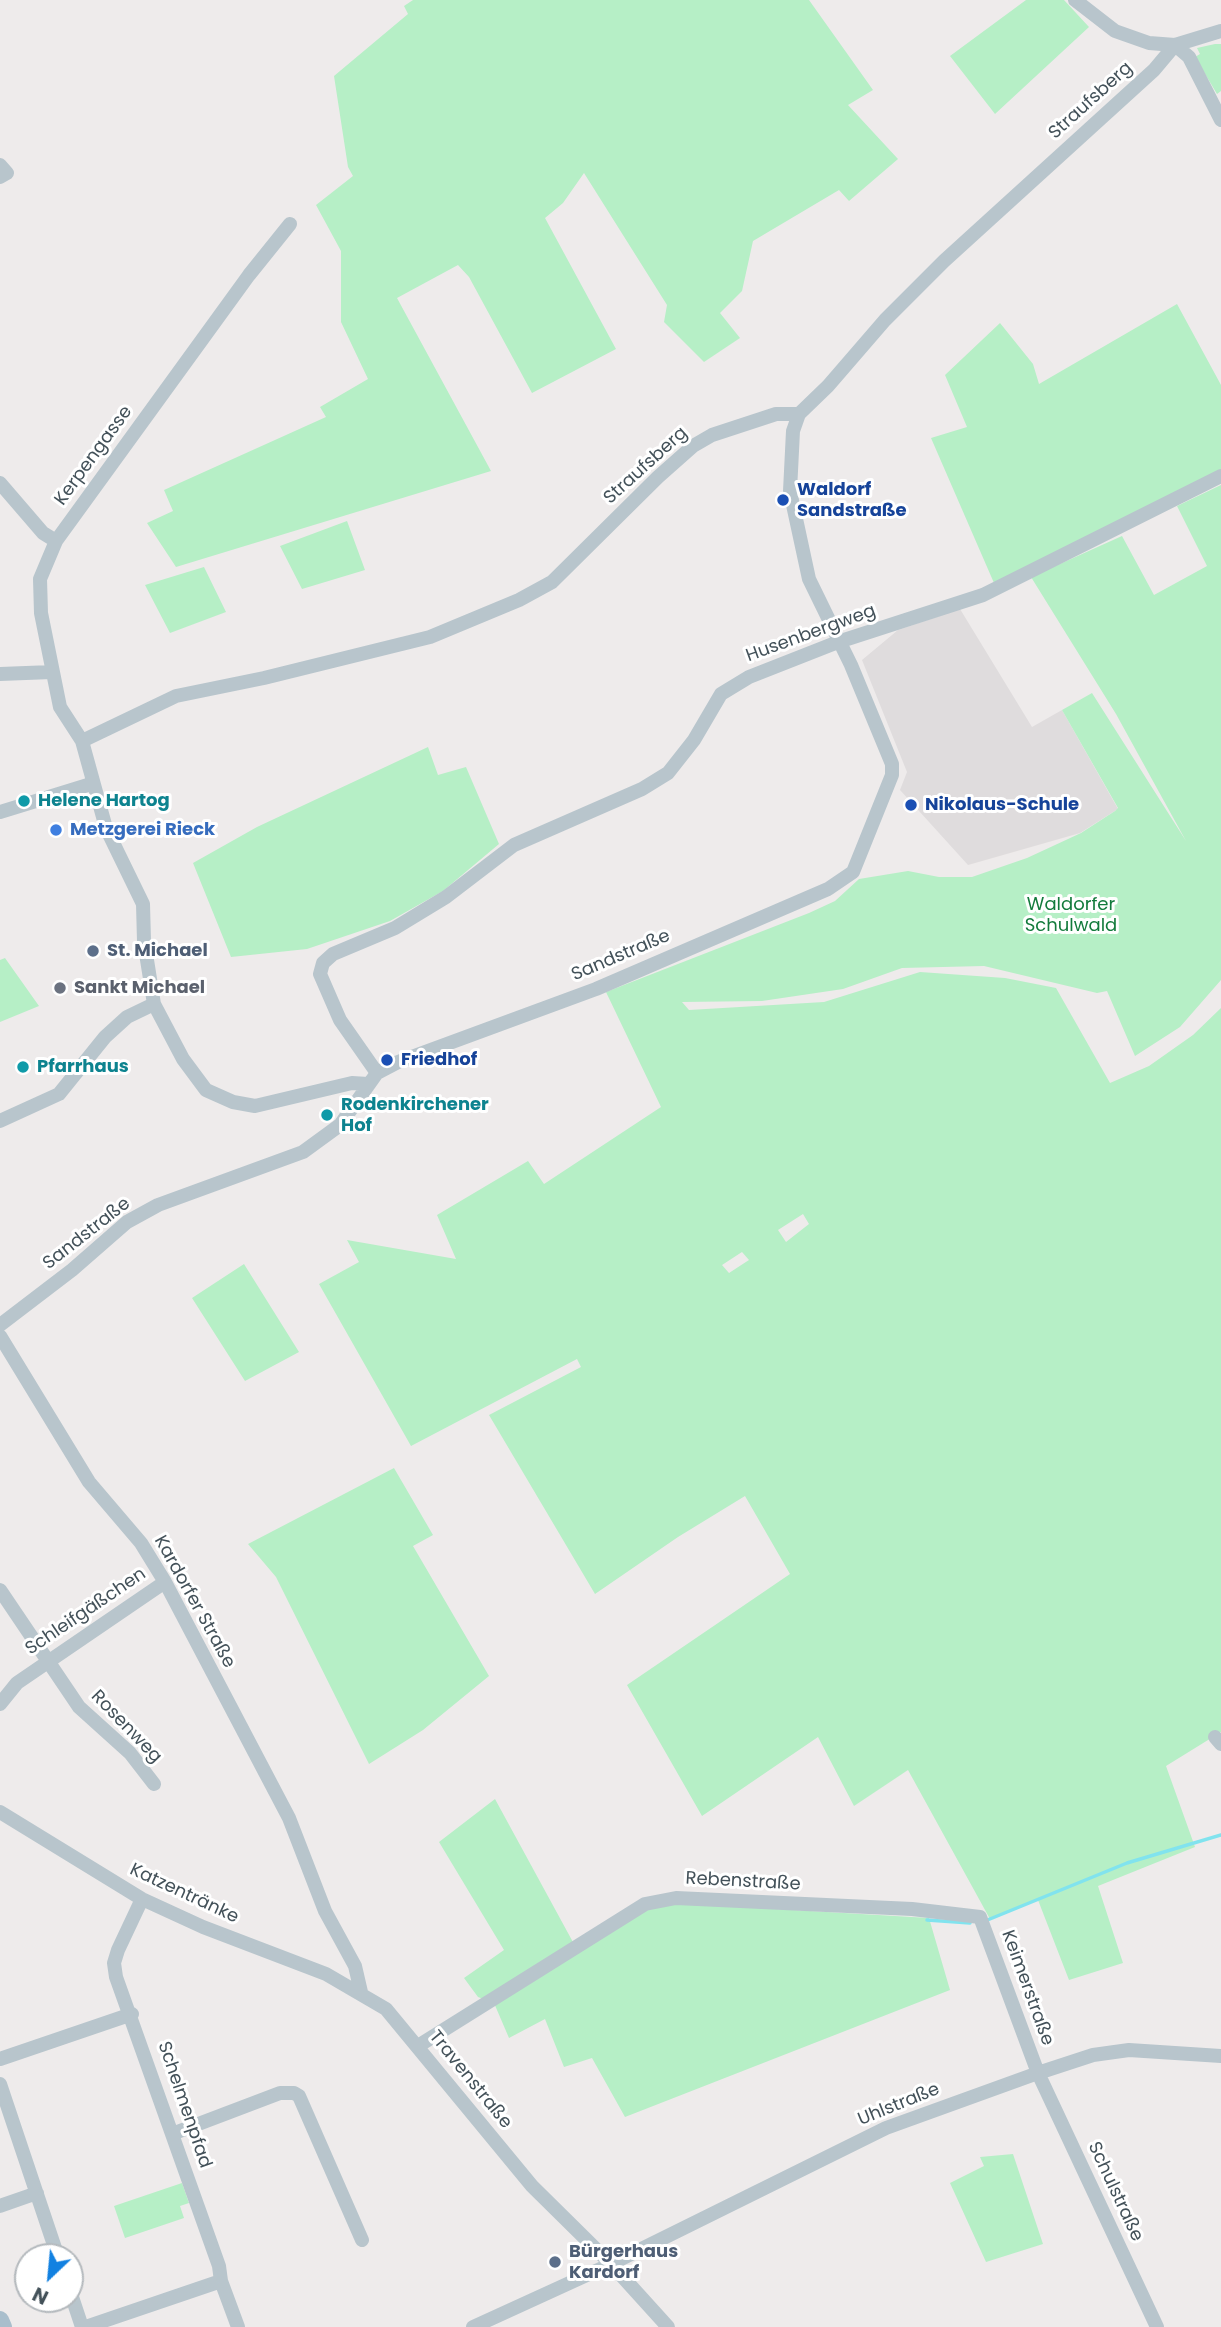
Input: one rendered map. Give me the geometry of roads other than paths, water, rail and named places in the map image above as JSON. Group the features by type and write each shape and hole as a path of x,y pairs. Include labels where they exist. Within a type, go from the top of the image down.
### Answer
{"main road":[{"path":"0,2320 2,2327"}],"street":[{"path":"1075,0 1115,31 1149,43 1175,45 1220,29"},
{"path":"1175,45 1189,57 1221,120"},
{"name":"Straufsberg","path":"82,741 176,696 264,678 430,637 519,600 552,582 693,446 712,435 776,414 799,414 828,386 885,320 944,261 1154,70 1175,45"},
{"name":"Kerpengasse","path":"290,224 248,275 56,541 40,579 41,613 61,707 82,741 91,783 106,828 143,904 144,941 154,1004 183,1059 206,1090 233,1102 255,1106 372,1079"},
{"name":"Sandstraße","path":"0,1325 72,1270 127,1222 158,1205 303,1152 340,1125 372,1079 411,1057 596,989 828,889 853,872 892,775 892,764 808,579 790,498 793,430 799,414"},
{"name":"Husenbergweg","path":"372,1079 340,1020 320,974 323,962 333,954 395,928 446,897 514,845 642,789 668,774 694,740 721,694 749,677 838,642 982,595 1221,476"},
{"path":"0,483 43,533 56,541"},
{"path":"0,674 52,672"},
{"path":"0,812 91,783"},
{"path":"0,1121 59,1094 105,1037 127,1017 154,1004"},
{"name":"Kardorfer Straße","path":"0,1336 89,1482 141,1543 165,1581 293,1827 325,1911 355,1966 361,1992"},
{"name":"Schleifgäßchen","path":"0,1704 17,1683 165,1581"},
{"name":"Rosenweg","path":"0,1590 79,1707 130,1754 154,1784"},
{"name":"Katzentränke","path":"0,1812 142,1899 203,1927 326,1974 361,1992"},
{"name":"Rebenstraße","path":"418,2046 645,1904 676,1898 912,1909 981,1920"},
{"name":"Schelmenpfad","path":"142,1899 114,1963 219,2266 221,2281 237,2327"},
{"name":"Keimerstraße","path":"981,1920 1038,2073"},
{"name":"Travenstraße","path":"361,1992 386,2009 531,2186 611,2264 668,2327"},
{"path":"0,2059 132,2014"},
{"name":"Uhlstraße","path":"473,2327 611,2264 887,2128 1038,2073 1093,2055 1129,2050 1221,2056"},
{"name":"Schulstraße","path":"1038,2073 1157,2327"},
{"path":"0,2084 53,2243"},
{"path":"172,2134 280,2093 299,2096 362,2240"},
{"path":"0,2206 37,2193"},
{"path":"84,2327 221,2281"}],"waterway":[{"path":"985,1921 1127,1863 1221,1835"},
{"path":"927,1920 970,1923"}],"place":[{"name":"Waldorf Sandstraße","path":"783,500"},
{"name":"Helene Hartog","path":"24,801"},
{"name":"Nikolaus-Schule","path":"911,805"},
{"name":"Metzgerei Rieck","path":"56,830"},
{"name":"St. Michael","path":"93,951"},
{"name":"Sankt Michael","path":"60,988"},
{"name":"Friedhof","path":"387,1060"},
{"name":"Pfarrhaus","path":"23,1067"},
{"name":"Rodenkirchener Hof","path":"327,1115"},
{"name":"Bürgerhaus Kardorf","path":"555,2262"}],"park label":[{"name":"Waldorfer Schulwald","path":"1071,915"}]}
